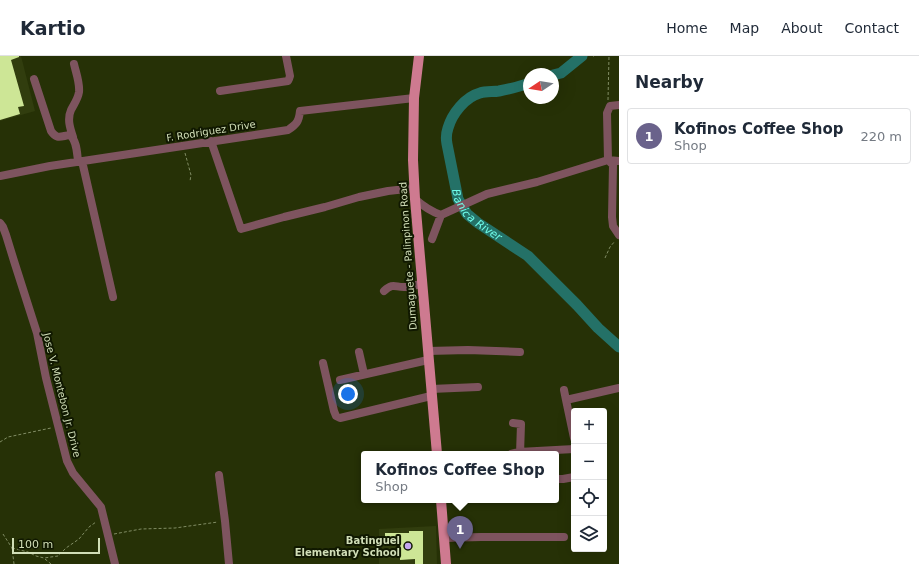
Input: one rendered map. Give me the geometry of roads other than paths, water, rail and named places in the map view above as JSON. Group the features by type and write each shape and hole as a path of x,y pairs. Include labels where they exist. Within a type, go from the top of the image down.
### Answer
{"main road":[{"name":"Dumaguete - Palinpinon Road","path":"419,56 414,98 413,160 437,451"},
{"path":"441,503 446,564"}],"street":[{"path":"220,92 288,81 290,76 286,56"},
{"path":"74,64 79,86 76,102 71,110 69,126 80,161 113,297"},
{"path":"34,79 54,136 70,135 73,137"},
{"name":"F. Rodriguez Drive","path":"0,176 80,161 288,130 296,125 300,110 414,98"},
{"path":"619,105 610,106 607,114 608,160 613,165 612,217 613,226 619,235"},
{"path":"211,141 241,229 388,190 415,188"},
{"path":"432,238 441,215 487,194 538,182 608,160 619,161"},
{"path":"415,199 424,207 441,215"},
{"name":"Jose V. Montebon Jr. Drive","path":"0,223 6,235 37,333 46,378 67,461 73,473 101,507 115,564"},
{"path":"384,291 390,286 395,285 404,287 422,284"},
{"path":"340,380 428,356 468,350 520,352"},
{"path":"359,352 364,374"},
{"path":"323,363 334,411 336,416 340,418 431,392 478,387"},
{"path":"566,400 619,388"},
{"path":"564,390 571,424"},
{"path":"513,423 521,424 517,451"},
{"path":"546,451 571,449"},
{"path":"219,475 230,564"},
{"path":"559,479 571,478"},
{"path":"444,538 564,537"}],"waterway":[{"name":"Banica River","path":"559,74 582,56"},
{"name":"Banica River","path":"523,86 499,91 482,92 474,95 464,102 453,117 447,130 446,140 458,199 467,214 478,223 528,256 598,328 619,347"}],"place":[{"name":"Batinguel Elementary School","path":"408,546"},
{"name":"Kofinos Coffee Shop","path":"460,549"}]}
